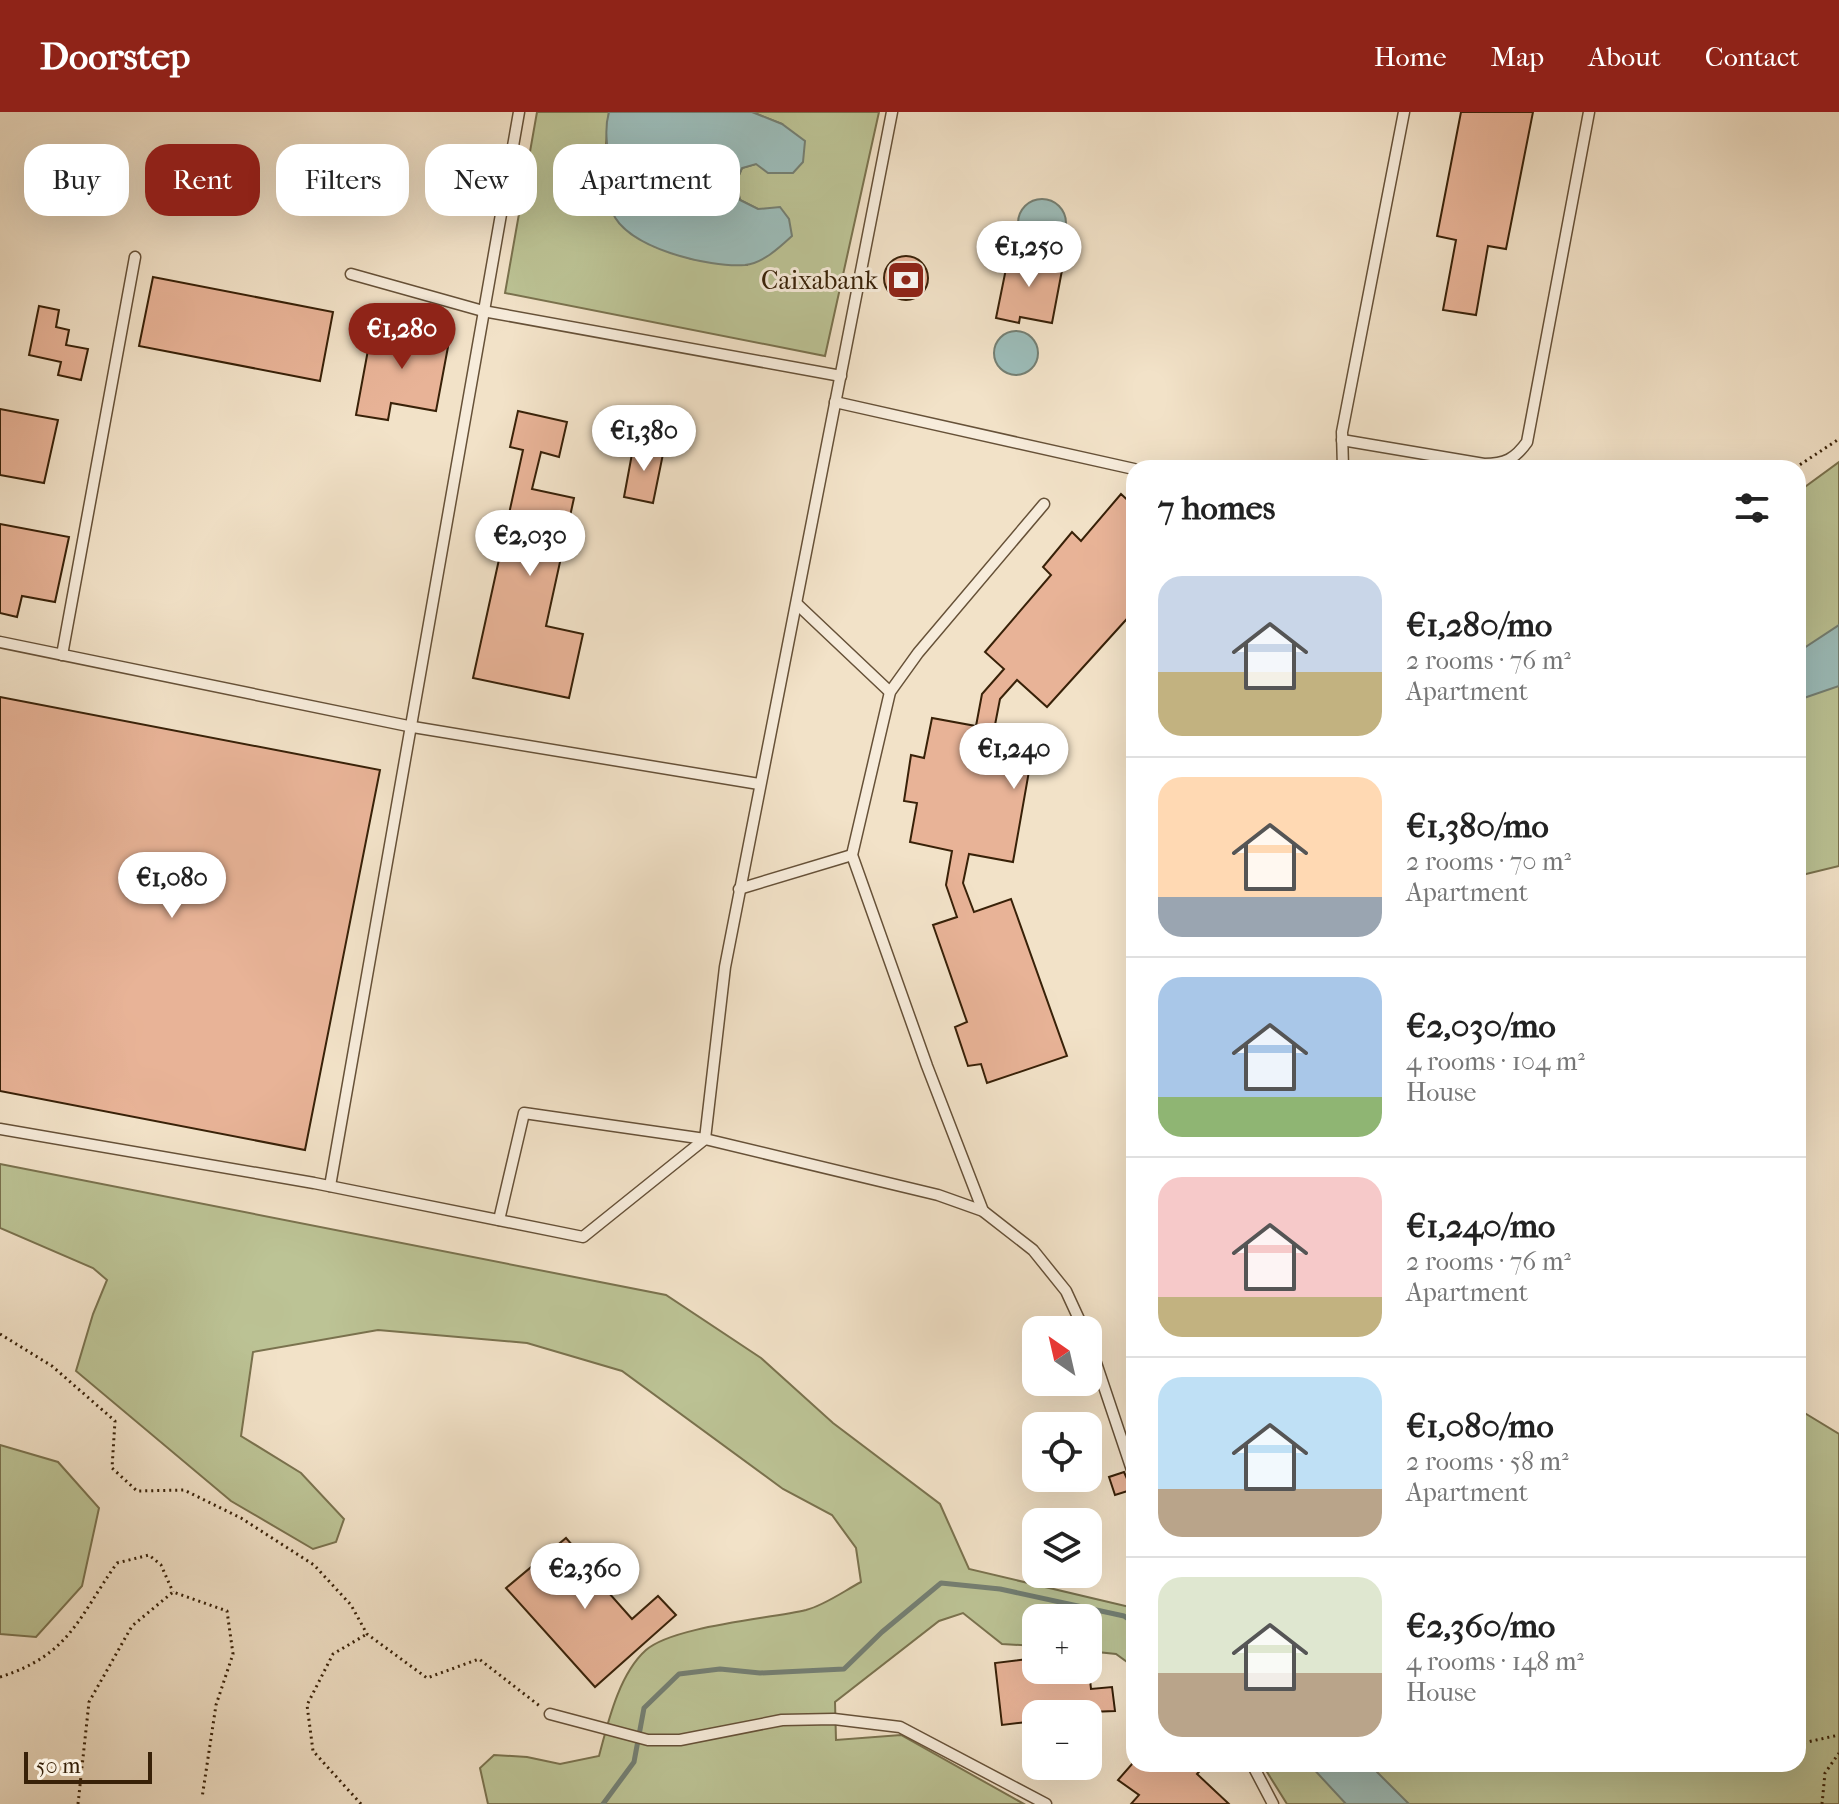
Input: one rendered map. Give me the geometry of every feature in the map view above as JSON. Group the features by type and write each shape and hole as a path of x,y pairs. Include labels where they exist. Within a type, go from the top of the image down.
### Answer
{"lane":[{"path":"330,1186 519,112"},
{"path":"0,1129 330,1186 583,1237 705,1139 725,967 739,889 798,605 892,112"},
{"path":"1343,460 1342,440 1404,112"},
{"path":"1510,460 1517,457 1527,442 1589,112"},
{"path":"62,655 135,257"},
{"path":"351,274 483,311 841,376"},
{"path":"835,402 1126,467"},
{"path":"1342,440 1460,460"},
{"path":"983,1211 927,1066 852,855 890,692 918,653 1044,504"},
{"path":"798,605 890,692"},
{"path":"0,642 413,727 759,784"},
{"path":"739,889 852,855"},
{"path":"499,1220 524,1113 705,1139 938,1195 983,1211 1033,1250 1066,1291 1078,1316"},
{"path":"1102,1381 1126,1452"},
{"path":"550,1714 648,1740 680,1740 782,1720 834,1719 900,1727 1046,1804"},
{"path":"1256,1772 1273,1804"}],"path":[{"path":"1806,461 1839,439"},
{"path":"0,1334 52,1366 115,1421 112,1468 137,1491 184,1490 241,1518 314,1565 351,1605 367,1634 427,1678 479,1659 550,1714"},
{"path":"0,1341 7,1338"},
{"path":"0,1677 27,1668 68,1638 117,1563 149,1555 161,1565 173,1592 227,1611 233,1654 216,1705 202,1798"},
{"path":"78,1804 89,1702 132,1626 173,1592"},
{"path":"361,1804 313,1751 307,1705 333,1654 367,1634"},
{"path":"1806,1742 1839,1735"},
{"path":"1822,1804 1825,1773 1839,1753"}],"green space":[{"path":"537,112 609,112 606,144 553,144 553,216 628,216 653,246 692,259 747,265 758,209 740,200 740,173 742,168 756,164 782,124 752,112 879,112 825,356 505,293 519,216 537,216 537,144 531,144"},
{"path":"1839,462 1839,866 1806,874 1806,486"},
{"path":"0,1164 666,1295 761,1358 833,1423 940,1504 969,1569 1022,1582 1022,1588 1049,1588 1126,1606 1126,1661 1116,1654 1102,1652 1102,1604 1022,1604 1022,1645 1002,1644 963,1613 939,1621 835,1702 836,1740 901,1735 1024,1804 488,1804 480,1768 494,1755 527,1757 560,1764 599,1756 622,1685 637,1660 659,1642 699,1629 806,1610 861,1582 856,1548 832,1515 783,1489 622,1371 527,1343 378,1330 253,1352 241,1436 301,1473 344,1519 336,1542 313,1549 231,1501 76,1371 107,1280 93,1268 0,1228"},
{"path":"1806,1414 1839,1434 1839,1804 1287,1804 1267,1772 1806,1772"},
{"path":"0,1445 58,1462 99,1508 82,1586 36,1637 0,1634"}],"water":[{"path":"609,112 752,112 782,124 805,141 803,162 793,173 768,173 756,164 742,168 740,173 740,144 607,144"},
{"path":"1042,199 1051,200 1059,206 1065,214 1065,232 1059,240 1051,246 1042,247 1033,246 1025,240 1019,232 1018,223 1019,214 1025,206 1033,200"},
{"path":"740,200 758,209 780,207 789,219 792,236 758,261 730,265 670,253 633,235 615,216 740,216"},
{"path":"1016,331 1032,337 1038,353 1032,369 1016,375 1000,369 994,353 1000,337"},
{"path":"1839,625 1839,686 1806,697 1806,647"},
{"path":"1316,1772 1377,1772 1409,1804 1346,1804"}],"building":[{"path":"1461,112 1533,112 1506,249 1488,246 1476,315 1443,310 1456,240 1437,236"},
{"path":"1010,249 1033,254 1032,259 1063,265 1052,323 1020,317 1019,323 996,318"},
{"path":"906,256 922,262 928,278 922,294 906,300 890,294 884,278 890,262"},
{"path":"153,277 333,312 320,381 139,346"},
{"path":"39,306 59,310 56,327 69,330 66,345 88,349 81,380 58,375 61,362 29,355"},
{"path":"373,323 450,336 436,411 391,403 388,420 356,415"},
{"path":"0,409 58,420 44,483 0,475"},
{"path":"518,411 567,422 559,457 541,452 532,489 574,498 546,626 583,634 569,698 473,678 523,450 510,447"},
{"path":"634,443 664,449 653,503 624,497"},
{"path":"1121,494 1126,499 1126,620 1047,707 1017,680 1000,699 994,730 1035,737 1013,862 969,854 963,883 974,912 1011,899 1067,1056 987,1083 981,1064 968,1066 955,1027 967,1022 933,925 957,917 946,885 952,851 910,842 917,803 904,801 911,755 924,758 932,718 976,726 982,694 1004,669 985,652 1051,575 1043,567 1072,532 1081,541"},
{"path":"0,524 69,537 55,602 22,596 17,617 0,613"},
{"path":"0,697 380,770 305,1150 0,1091"},
{"path":"1124,1472 1126,1492 1115,1495 1109,1477"},
{"path":"566,1538 585,1560 593,1554 615,1578 607,1586 611,1590 608,1592 632,1619 658,1596 676,1615 595,1687 506,1588"},
{"path":"1022,1660 1022,1684 1090,1684 1091,1689 1112,1687 1115,1711 1102,1711 1102,1700 1022,1700 1022,1723 1002,1725 995,1663"},
{"path":"1126,1771 1199,1772 1197,1774 1229,1804 1131,1804 1139,1795 1118,1780"}],"waterway":[{"path":"603,1804 634,1762 644,1708 679,1674 720,1669 760,1673 844,1669 882,1632 941,1583 1000,1589 1126,1617"}],"place":[{"name":"Caixabank","path":"906,280"}]}
